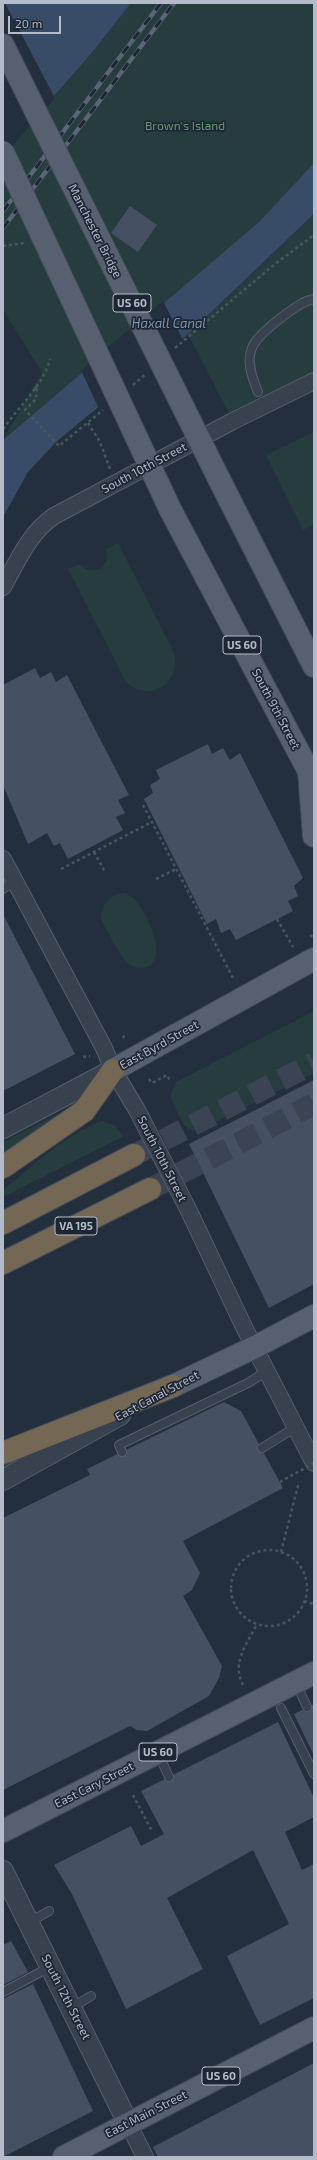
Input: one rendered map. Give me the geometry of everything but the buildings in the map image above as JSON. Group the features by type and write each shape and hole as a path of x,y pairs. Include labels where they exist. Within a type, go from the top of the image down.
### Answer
{"highway":[{"path":"3,1167 84,1111 113,1070"},
{"path":"3,1223 134,1155"},
{"name":"VA 195","path":"3,1263 150,1189"},
{"path":"3,1280 115,1206"},
{"path":"3,1453 173,1386"}],"main road":[{"name":"Manchester Bridge","path":"3,45 220,481 314,666"},
{"name":"South 9th Street","path":"3,152 170,509 311,776"},
{"path":"311,776 314,836"},
{"name":"East Byrd Street","path":"113,1070 312,953"},
{"name":"East Canal Street","path":"173,1386 255,1347 314,1316"},
{"name":"East Cary Street","path":"3,1831 305,1678"},
{"name":"East Main Street","path":"64,2157 314,2028"}],"street":[{"name":"South 10th Street","path":"3,587 35,533 44,523 54,516 226,425 314,381"},
{"name":"South 10th Street","path":"3,859 9,885 104,1048 113,1070 137,1110 189,1211 255,1347 314,1463"},
{"name":"East Byrd Street","path":"3,1128 113,1070"},
{"name":"East Canal Street","path":"3,1480 173,1386"},
{"name":"South 12th Street","path":"3,1871 128,2123"},
{"path":"128,2123 145,2157"}],"lane":[{"path":"258,392 251,374 249,361 258,336 299,305 314,299"},
{"path":"122,1452 119,1445 248,1383 267,1371"},
{"path":"262,1448 296,1427"},
{"path":"305,1678 307,1707"},
{"path":"281,1708 314,1774"},
{"path":"158,1753 169,1777"},
{"path":"28,1923 49,1911"},
{"path":"3,1992 50,1966"},
{"path":"71,2008 91,1996"}],"path":[{"path":"170,353 274,264 314,235"},
{"path":"3,428 37,386 47,370 50,359"},
{"path":"128,389 152,368"},
{"path":"37,386 36,399 25,410 59,446 107,408"},
{"path":"88,422 94,429 108,463"},
{"path":"142,805 233,978"},
{"path":"62,869 152,822"},
{"path":"94,852 105,872"},
{"path":"156,879 176,869"},
{"path":"277,919 293,947"},
{"path":"312,953 314,938"},
{"path":"123,1038 125,1034"},
{"path":"83,1057 90,1056"},
{"path":"148,1080 152,1083 168,1076 170,1081"},
{"path":"280,1482 314,1463"},
{"path":"281,1552 299,1482"},
{"path":"270,1550 281,1552 292,1558 300,1567 305,1578 306,1590 304,1601 298,1611 285,1622 269,1626 257,1624 238,1610 233,1600 231,1588 233,1576 239,1565 247,1557 258,1551 270,1550"},
{"path":"304,1601 314,1604"},
{"path":"243,1685 238,1675 238,1664 257,1624"},
{"path":"133,1795 152,1831"}],"green space":[{"name":"Brown's Island","path":"131,3 314,3 314,163 259,222 3,440 42,372 3,310 3,154 90,55"},
{"path":"314,215 314,381 233,421 188,334"},
{"path":"314,432 314,524 303,530 266,455"},
{"path":"118,543 174,652 175,663 173,673 169,681 162,687 154,690 145,691 135,688 126,682 68,569 80,564 87,570 99,570 107,561 106,550"},
{"path":"125,893 133,898 142,909 155,940 155,959 150,965 140,968 125,961 101,919 101,914 107,901 115,895"},
{"path":"314,1011 314,1073 200,1130 193,1131 184,1125 170,1096 176,1082"},
{"path":"65,1113 3,1152 3,1142 59,1114"},
{"path":"102,1121 114,1125 124,1136 3,1197 3,1190 50,1151 75,1134"}],"water":[{"path":"3,3 131,3 90,55 3,154"},
{"name":"Haxall Canal","path":"314,163 314,214 188,334 57,441 28,472 3,517 3,440 259,222"}],"pier":[{"path":"3,3 5,3 55,98 3,156"},
{"path":"163,301 183,340 99,409 81,370"}],"tunnel":[{"path":"134,1155 314,1063"},
{"path":"150,1189 314,1104"}],"railway":[{"path":"3,211 161,3"},
{"path":"3,228 174,3"}]}
